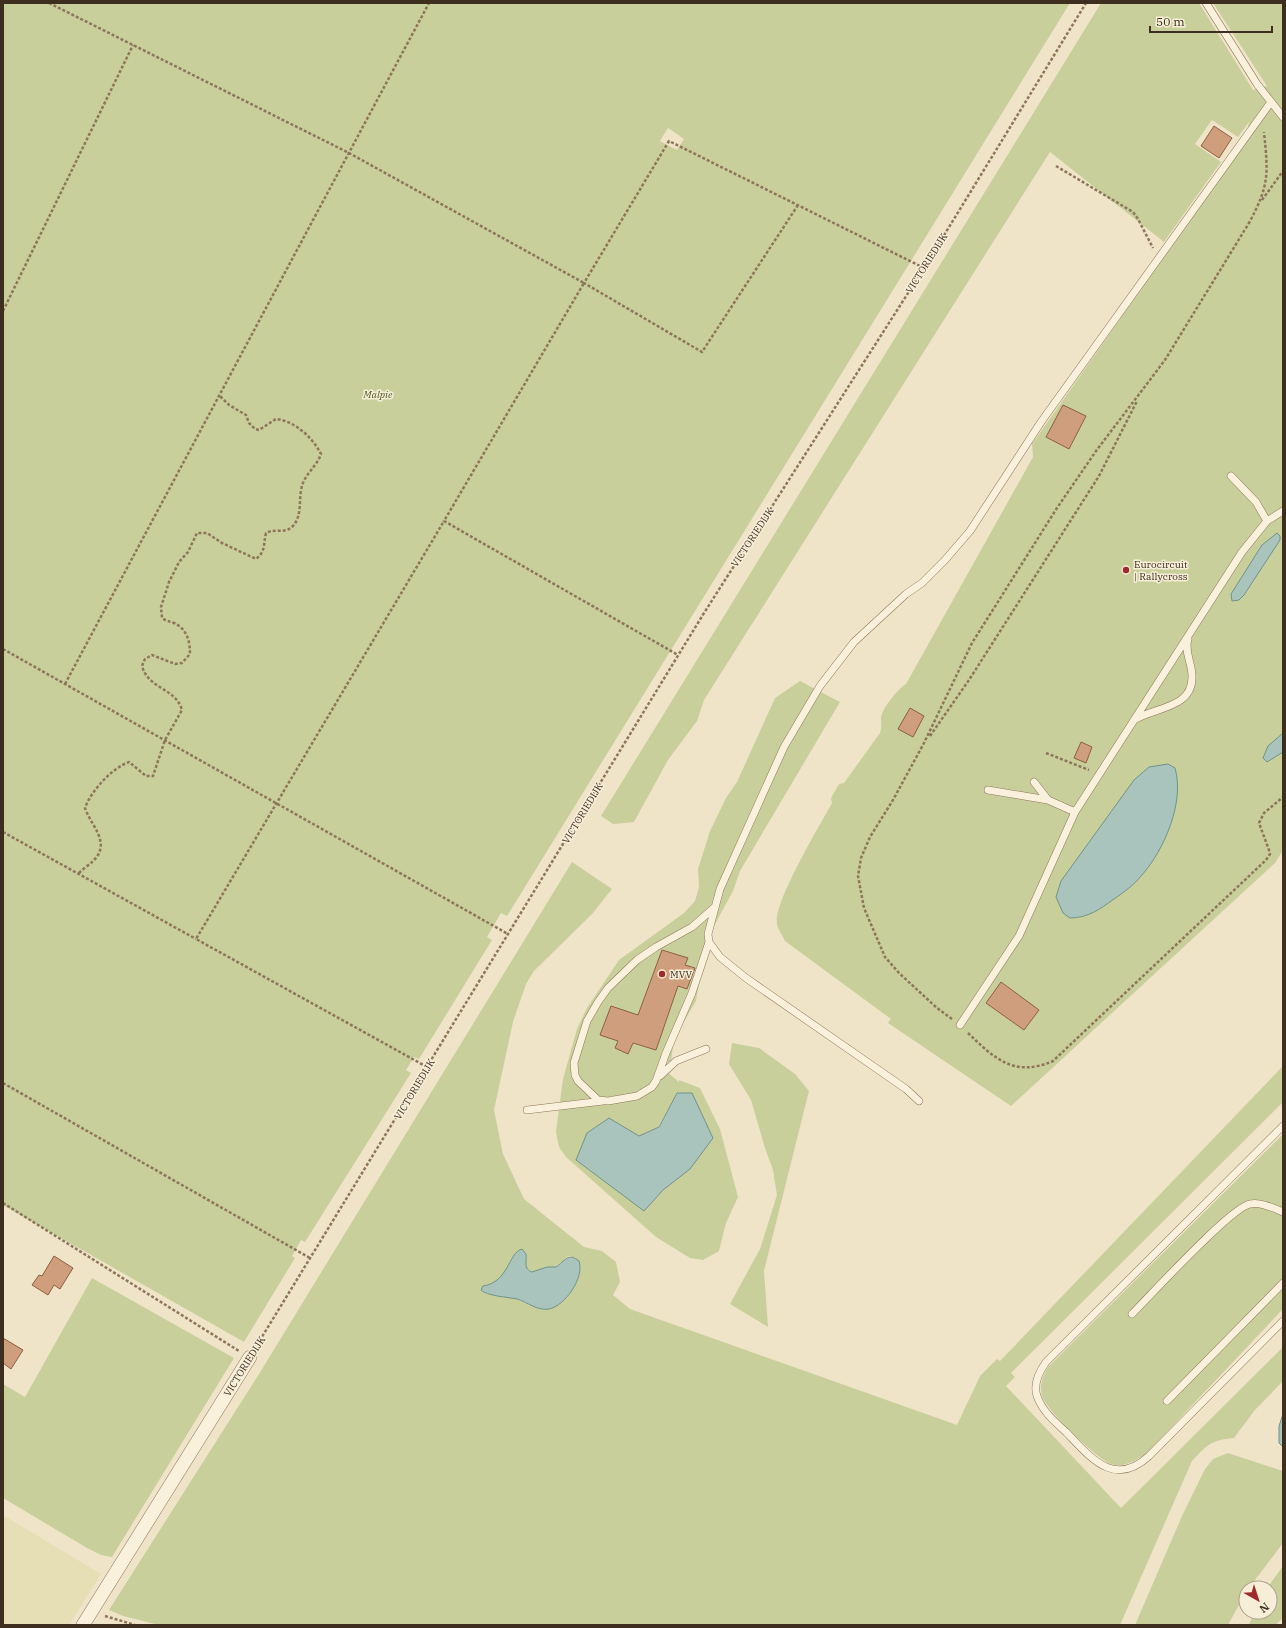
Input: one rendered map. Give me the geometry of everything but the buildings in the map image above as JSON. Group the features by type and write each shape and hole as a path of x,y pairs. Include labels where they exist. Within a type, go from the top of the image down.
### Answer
{"street":[{"name":"VICTORIEDIJK","path":"83,1625 250,1357"}],"lane":[{"path":"1206,3 1257,84 1283,117"},
{"path":"659,1077 666,1053 692,993 709,942 708,934 720,889 784,747 820,686 854,642 906,594 922,583 945,560 970,531 1041,422 1271,102"},
{"path":"1231,476 1256,502 1267,522"},
{"path":"960,1025 1019,936 1075,812 1242,552 1267,522 1283,511"},
{"path":"1131,723 1144,715 1174,705 1186,693 1192,677 1187,651 1189,635"},
{"path":"1034,782 1048,800"},
{"path":"988,790 1048,800 1075,812"},
{"path":"603,1101 598,1100 583,1087 575,1075 574,1063 587,1021 608,988 632,965 656,947 692,926 715,907"},
{"path":"709,942 720,957 731,967 906,1089 919,1101"},
{"path":"528,1110 637,1096 652,1087 659,1077 676,1061 706,1049"},
{"path":"1283,1126 1046,1362 1036,1378 1036,1396 1046,1412 1092,1458 1112,1470 1129,1470 1141,1464 1283,1321"},
{"path":"1132,1314 1201,1244 1241,1207 1256,1203 1283,1212"},
{"path":"1167,1401 1283,1282"}],"path":[{"path":"49,3 349,153 584,283 702,352 798,205"},
{"path":"65,684 429,3"},
{"name":"VICTORIEDIJK","path":"250,1357 678,655 924,268 1086,3"},
{"path":"3,311 133,45"},
{"path":"1257,208 1265,190 1267,178 1264,126"},
{"path":"196,939 669,141 924,268"},
{"path":"1056,166 1133,212 1158,259"},
{"path":"1283,171 1257,208 1165,360 1140,395 1096,451 1057,508 980,630 957,673 924,744 870,838 861,858 858,876 864,908 885,958 899,974 960,1025 985,1050 1008,1065 1031,1068 1053,1061 1266,860 1270,854 1259,823 1260,818 1271,806 1283,797"},
{"path":"79,873 94,860 100,851 102,842 85,808 88,799 109,777 124,764 129,762 146,776 153,776 165,740 182,710 176,697 159,688 148,678 142,666 145,659 152,655 175,664 182,663 190,654 189,641 185,632 180,627 166,622 162,618 161,607 174,570 188,552 197,533 206,533 213,536 222,543 248,557 256,559 264,551 266,533 271,530 285,531 291,528 296,521 299,516 302,485 311,470 319,462 321,454 318,448 308,437 290,423 276,419 259,430 255,430 249,423 246,415 229,405 219,395"},
{"path":"924,744 969,680 1098,476 1140,395"},
{"path":"444,521 678,655"},
{"path":"3,649 508,934"},
{"path":"1046,753 1099,774"},
{"path":"3,832 427,1067"},
{"path":"3,1083 310,1258"},
{"path":"3,1203 250,1357"},
{"path":"91,1612 135,1625"}],"shaded area":[{"path":"3,1515 101,1574 69,1625 3,1625"}],"green space":[{"name":"Malpie","path":"3,3 1070,3 507,916 501,913 487,937 492,940 419,1059 414,1057 406,1070 411,1073 305,1242 301,1240 292,1256 295,1258 244,1342 3,1205","holes":["668,128 684,139 677,150 660,141"]},
{"name":"Eurocircuit | Rallycross","path":"1101,3 1199,3 1253,90 1267,86 1213,3 1283,3 1283,850 1275,863 1011,1106 888,1023 891,1019 785,941 777,924 778,914 789,882 832,803 831,798 839,784 844,783 880,733 882,713 895,694 906,684 1033,457 1032,444 1245,142 1249,122 1238,137 1212,120 1195,144 1221,162 1164,242 1050,152 704,700 697,721 668,760 634,822 613,824 601,816"},
{"path":"800,681 840,702 740,871 733,891 706,941 696,1001 674,1039 671,1061 659,1065 679,1082 679,1080 700,1088 720,1129 738,1197 726,1223 719,1251 703,1260 690,1258 656,1237 566,1157 559,1147 556,1132 563,1079 577,1029 587,1008 619,960 684,913 695,901 699,887 698,869 710,831 726,798 737,782 775,698","holes":["677,1093 690,1169 663,1190 644,1210 609,1119 639,1136 658,1127"]},
{"path":"572,862 612,889 592,914 534,971 526,984 513,1022 494,1110 503,1154 524,1199 584,1247 602,1251 616,1262 620,1282 613,1295 630,1309 957,1425 980,1376 997,1359 1000,1361 1283,1066 1283,1102 1011,1373 1015,1377 1006,1386 1121,1508 1283,1347 1283,1381 1255,1410 1234,1438 1220,1440 1210,1444 1192,1461 1120,1625 159,1625 123,1616 109,1610 259,1374","holes":["570,1256 577,1260 580,1265 578,1278 571,1291 562,1301 531,1306 517,1299 500,1295 486,1294 490,1285 496,1282 506,1271 512,1258 532,1272 547,1267 556,1267"]},
{"path":"732,1043 759,1048 795,1074 809,1091 764,1271 768,1327 730,1304 760,1249 777,1195 773,1170 751,1100 729,1064"},
{"path":"1283,1134 1283,1309 1148,1452 1126,1464 1111,1464 1084,1444 1062,1423 1046,1403 1042,1396 1041,1388 1046,1370"},
{"path":"92,1278 234,1358 112,1557 101,1555 87,1548 3,1498 3,1384 25,1397"},
{"path":"1228,1453 1283,1471 1283,1543 1255,1580 1238,1580 1238,1607 1228,1625 1135,1625 1182,1516 1205,1469 1213,1459"},
{"path":"1283,1566 1283,1618 1275,1625 1249,1625 1251,1620 1278,1620 1278,1580 1273,1580"}],"water":[{"path":"1277,533 1280,536 1280,540 1244,595 1239,600 1232,601 1231,594 1262,545"},
{"path":"1283,733 1283,752 1267,762 1263,758 1268,746"},
{"path":"1168,764 1175,768 1177,796 1175,810 1170,825 1158,853 1139,879 1121,894 1088,915 1070,918 1063,913 1056,897 1061,881 1134,780 1149,767"},
{"path":"677,1093 692,1093 713,1138 690,1169 663,1190 644,1211 576,1160 587,1133 609,1118 639,1136 659,1127"},
{"path":"522,1249 526,1254 526,1267 532,1272 547,1267 556,1267 569,1257 575,1258 579,1261 579,1275 572,1290 567,1297 555,1307 540,1309 517,1299 492,1295 481,1290 483,1286 492,1283 503,1274 517,1252"},
{"path":"1283,1414 1283,1447 1279,1443 1279,1426"}],"place":[{"name":"Eurocircuit | Rallycross","path":"1126,570"},
{"name":"MVV","path":"662,974"}]}
